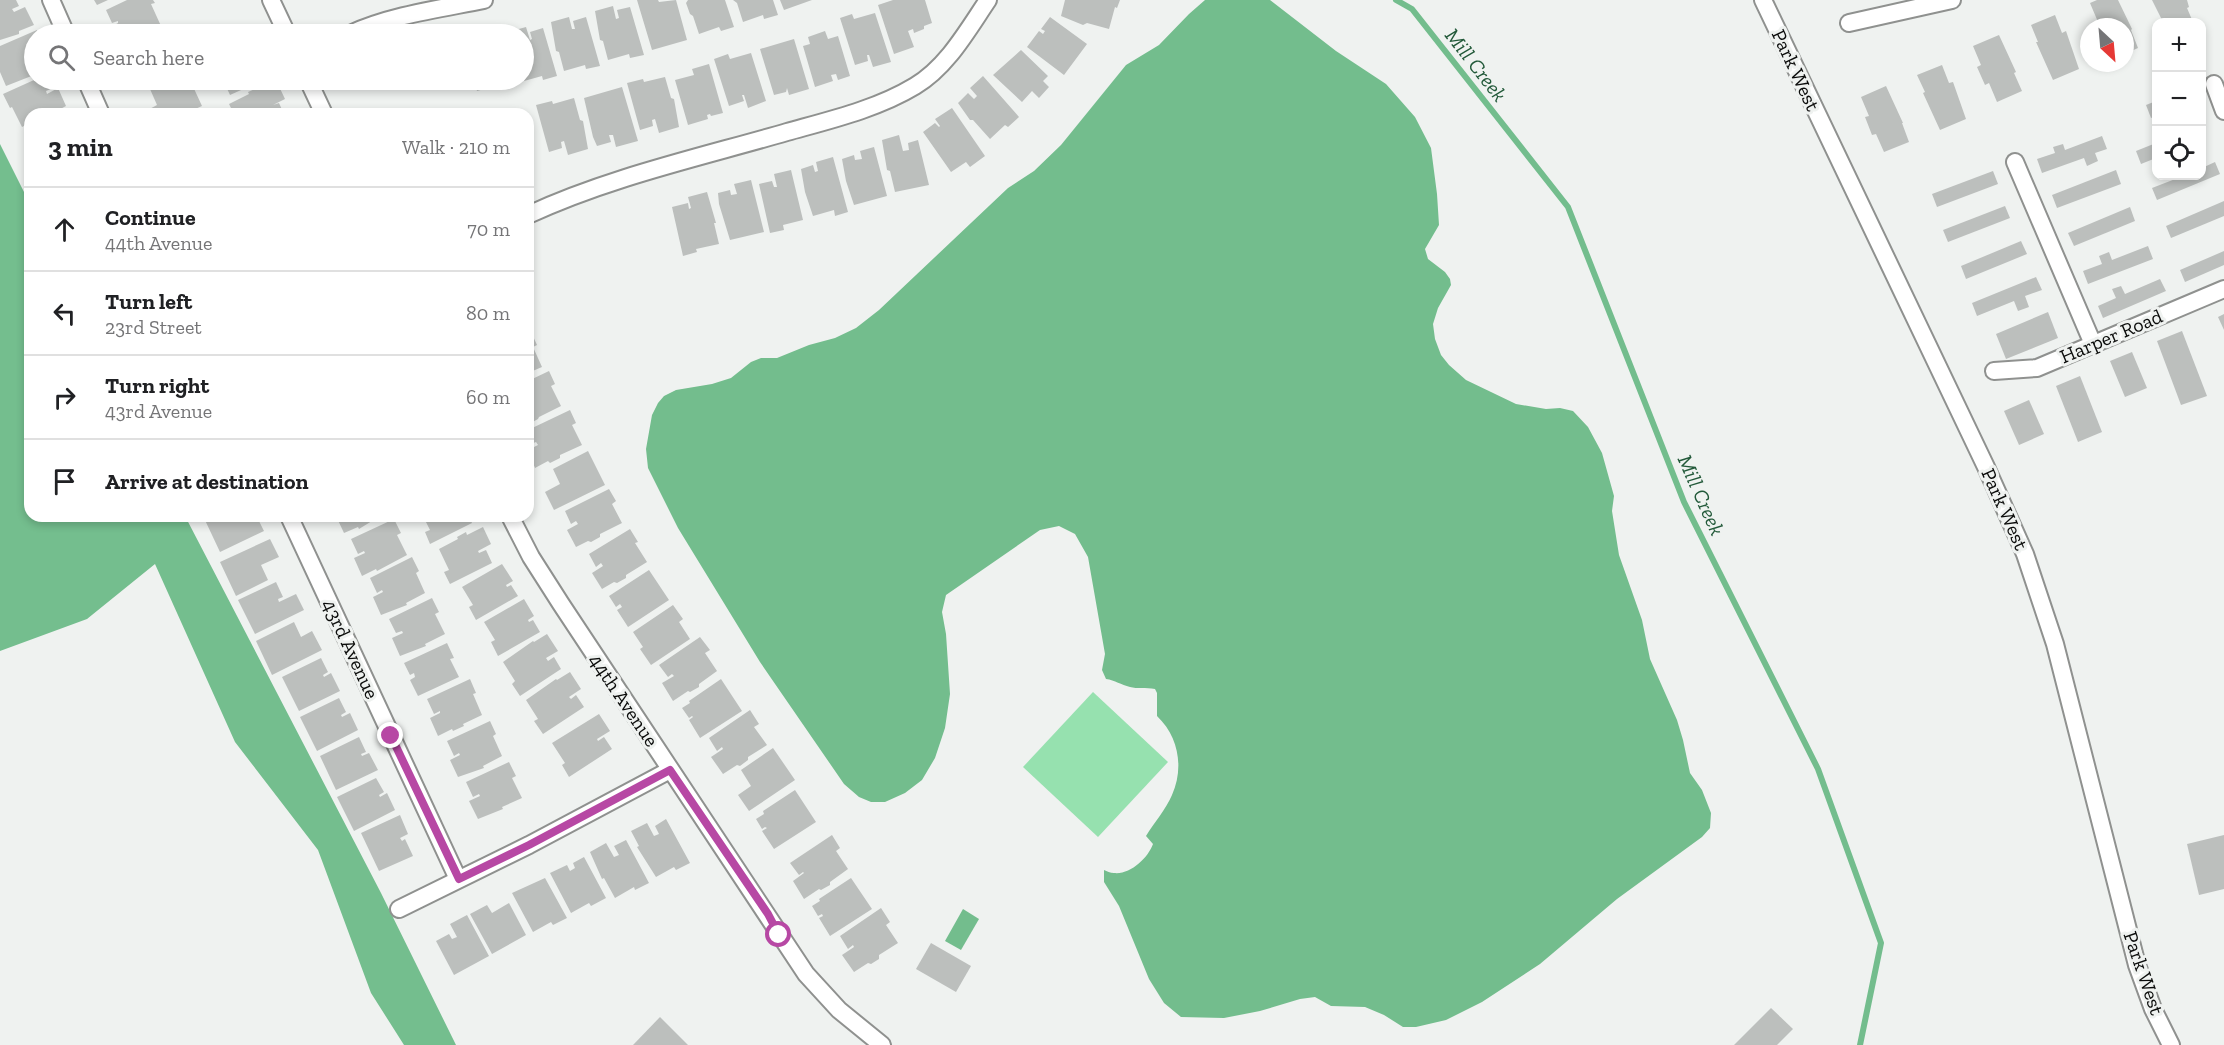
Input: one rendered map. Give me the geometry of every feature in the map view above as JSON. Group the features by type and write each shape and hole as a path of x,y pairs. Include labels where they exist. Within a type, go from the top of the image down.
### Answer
{"street":[{"path":"51,0 62,24"},
{"path":"271,0 283,24"},
{"path":"378,24 405,16 484,0"},
{"path":"534,213 587,191 824,122 884,101 916,86 939,67 959,43 987,0"},
{"name":"Park West","path":"1763,0 1986,467 2025,554 2055,644 2137,965 2153,1009 2171,1045"},
{"path":"1849,23 1952,0"},
{"path":"2214,84 2224,111"},
{"path":"90,90 98,108"},
{"path":"313,90 321,108"},
{"path":"2015,162 2093,344"},
{"name":"Harper Road","path":"1994,371 2037,368 2224,289"},
{"name":"43rd Avenue","path":"292,522 459,879"},
{"name":"44th Avenue","path":"513,522 531,557 806,974 838,1010 882,1045"},
{"path":"399,909 529,845 670,770"}],"shaded area":[{"path":"1205,0 1270,0 1336,51 1386,84 1415,117 1431,148 1437,194 1439,225 1425,249 1428,259 1445,272 1451,285 1438,308 1433,324 1435,339 1441,355 1466,380 1516,404 1573,411 1588,427 1602,453 1614,496 1612,511 1619,555 1642,620 1650,659 1677,720 1690,773 1702,790 1711,813 1710,828 1702,837 1617,899 1540,964 1482,1002 1446,1020 1416,1027 1403,1027 1365,1007 1331,1006 1315,997 1224,1018 1181,1017 1164,1003 1149,979 1119,906 1104,882 1104,870 1114,873 1126,871 1143,860 1151,849 1153,844 1146,836 1163,811 1176,785 1177,753 1170,733 1157,716 1155,689 1133,688 1106,679 1102,670 1105,654 1088,557 1075,534 1059,526 1040,530 946,595 942,612 946,634 950,694 945,728 935,758 922,780 905,793 885,802 871,802 859,797 844,784 760,662 678,528 648,468 646,449 652,415 664,396 676,390 712,384 731,378 751,362 761,358 777,358 809,345 835,338 856,328 879,310 1008,188 1034,171 1061,145 1126,65 1159,45"},
{"path":"0,144 24,192 24,522 188,522 381,893 456,1045 404,1045 371,993 318,850 235,742 155,564 87,619 0,651"},
{"path":"1093,692 1168,762 1098,837 1023,767"},
{"path":"963,909 979,919 961,950 945,941"}],"building":[{"path":"0,0 16,0 19,6 12,9 14,12 25,7 34,24 24,24 24,29 19,31 19,34 0,40"},
{"path":"94,0 108,0 97,5"},
{"path":"127,0 153,0 155,3 151,4 160,24 116,24 118,21 112,23 106,10"},
{"path":"637,0 658,0 659,2 676,0 687,40 652,50"},
{"path":"688,0 725,0 734,27 721,31 719,27 699,34 686,3"},
{"path":"733,0 773,0 778,15 764,19 763,15 743,22 737,3"},
{"path":"780,0 812,0 784,10"},
{"path":"893,0 925,0 932,23 914,33 913,29 908,31 914,47 894,54 878,5"},
{"path":"1065,0 1120,0 1117,8 1115,7 1109,29 1087,23 1083,25 1061,16"},
{"path":"2097,0 2118,0 2127,18 2096,18 2090,3"},
{"path":"2152,0 2187,0 2189,7 2187,8 2191,18 2161,18"},
{"path":"613,6 616,19 619,18 617,10 630,7 644,55 630,58 629,54 608,60 603,41 600,40 595,11"},
{"path":"875,13 891,62 873,67 867,55 868,61 855,65 840,18 852,14 854,19"},
{"path":"2055,15 2062,33 2066,31 2079,69 2053,80 2031,25"},
{"path":"569,17 572,29 575,29 573,21 586,17 600,66 586,69 585,65 564,71 559,52 556,51 551,22"},
{"path":"1050,17 1087,44 1064,75 1027,47 1039,31 1043,34 1045,31 1041,29"},
{"path":"543,28 557,76 543,80 542,76 534,78 534,31"},
{"path":"825,31 828,39 838,36 850,76 838,80 836,74 831,75 833,81 815,87 803,46 810,44 808,37"},
{"path":"1999,35 2022,91 1997,102 1989,83 1985,85 1977,67 1981,65 1973,46"},
{"path":"24,36 24,79 6,86 0,72 0,46"},
{"path":"2134,38 2138,48 2134,50"},
{"path":"794,39 809,89 789,95 787,88 786,92 774,95 760,49"},
{"path":"1021,50 1048,76 1043,81 1049,87 1039,98 1032,91 1022,102 993,75"},
{"path":"751,53 766,101 748,108 744,95 742,95 744,101 729,106 714,59 728,54 730,59"},
{"path":"709,64 723,113 707,115 708,119 688,125 675,80 694,75 692,69"},
{"path":"1942,65 1949,83 1953,82 1966,119 1940,130 1917,75"},
{"path":"983,76 1019,117 1008,127 1005,125 990,139 973,120 970,120 958,103 968,93 974,99 977,96 970,88"},
{"path":"665,77 671,98 674,99 679,127 659,133 655,119 652,120 653,126 640,130 627,83"},
{"path":"24,85 24,90 48,90 46,91 47,94 59,90 66,106 62,108 24,108 24,126 22,127 3,94"},
{"path":"1886,86 1909,142 1884,152 1876,134 1872,135 1865,117 1869,116 1861,97"},
{"path":"622,87 638,141 616,147 613,135 609,135 611,142 597,146 584,98"},
{"path":"150,90 195,90 202,106 198,108 151,108 157,105"},
{"path":"228,90 241,90 230,95"},
{"path":"281,90 285,99 273,105 279,103 281,108 231,108 229,104 249,94 248,92"},
{"path":"574,98 580,120 583,121 588,149 568,155 564,141 561,142 562,148 549,152 536,105 552,101 553,104"},
{"path":"2152,103 2152,118 2151,118 2146,105"},
{"path":"952,108 985,156 970,167 966,162 951,172 923,132 935,123 939,127 935,119"},
{"path":"899,135 903,151 909,150 908,143 918,140 929,185 895,192 890,171 887,170 882,140"},
{"path":"2102,136 2107,149 2095,153 2098,161 2087,166 2084,158 2042,173 2037,159 2055,153 2053,147 2063,144 2065,150"},
{"path":"2152,145 2152,160 2141,164 2136,151"},
{"path":"874,147 887,196 854,205 842,159 854,155 855,160 862,159 860,151"},
{"path":"833,157 848,212 835,216 834,210 813,216 805,192 801,169 813,165 815,172 818,171 816,162"},
{"path":"2215,162 2220,174 2206,180 2206,166"},
{"path":"791,170 803,220 783,225 784,230 770,233 759,184 772,181 774,187 777,187 774,174"},
{"path":"2116,170 2121,184 2057,208 2052,195"},
{"path":"1993,171 1998,184 1937,207 1932,194"},
{"path":"751,180 764,232 730,240 718,193 730,190 731,195 737,194 734,184"},
{"path":"2173,180 2205,180 2157,200 2152,188"},
{"path":"707,192 719,244 696,249 697,252 683,256 672,207 688,203 689,209 691,208 688,197"},
{"path":"2224,201 2224,216 2171,238 2166,226"},
{"path":"2005,206 2010,218 1948,242 1943,230"},
{"path":"2130,207 2135,221 2074,246 2068,233"},
{"path":"2021,241 2027,254 1966,279 1961,266"},
{"path":"2148,246 2153,259 2088,284 2083,271 2102,264 2099,256 2109,252 2112,260"},
{"path":"2224,251 2224,265 2185,282 2180,270"},
{"path":"2036,277 2042,290 2025,296 2029,307 2018,311 2014,301 1977,316 1972,303"},
{"path":"2160,279 2166,291 2103,318 2098,306 2116,298 2112,289 2121,286 2125,294"},
{"path":"2048,312 2058,338 2006,359 1996,334"},
{"path":"2224,314 2224,330 2218,317"},
{"path":"2182,331 2207,396 2181,405 2157,341"},
{"path":"534,349 542,367 534,370"},
{"path":"2132,352 2147,388 2125,397 2110,361"},
{"path":"549,371 555,384 551,386 561,406 534,421 534,378"},
{"path":"2080,376 2102,432 2078,442 2056,386"},
{"path":"2029,400 2044,434 2019,445 2004,411"},
{"path":"570,410 576,423 572,425 582,445 560,455 560,458 550,463 548,461 535,468 534,447 538,445 534,443 534,427"},
{"path":"588,451 605,485 554,510 545,492 560,484 553,469"},
{"path":"609,489 616,501 612,504 622,523 600,534 600,537 591,542 588,541 576,547 567,530 578,524 576,521 571,524 565,511"},
{"path":"206,522 260,522 264,531 220,552"},
{"path":"339,522 370,522 359,529 358,527 344,533"},
{"path":"388,522 396,522 401,533 397,535 407,555 377,571 376,569 362,576 354,558 365,553 364,551 358,554 351,539"},
{"path":"426,522 472,523 430,544 425,532 430,530"},
{"path":"483,527 491,544 478,551 479,553 486,550 492,563 450,584 444,572 449,570 439,549 466,532 467,535"},
{"path":"630,529 638,542 635,543 647,562 626,575 626,578 602,589 592,573 603,566 601,563 596,567 589,554"},
{"path":"270,539 279,557 261,565 268,580 236,596 220,562"},
{"path":"412,557 419,571 416,573 425,593 406,603 407,605 381,615 373,597 383,592 382,590 377,593 370,578"},
{"path":"502,564 513,581 506,585 507,587 511,585 518,596 476,620 469,607 473,605 462,587"},
{"path":"649,570 669,600 628,627 617,610 622,607 620,604 616,607 609,596"},
{"path":"276,582 283,597 278,599 279,602 296,594 304,610 255,634 238,600"},
{"path":"432,598 439,612 435,614 445,634 425,644 426,646 400,656 392,638 403,633 402,631 396,633 389,619"},
{"path":"524,599 534,616 528,620 529,622 533,620 540,632 498,656 491,642 495,640 484,622"},
{"path":"673,605 683,619 679,622 690,639 651,665 640,649 643,647 633,632"},
{"path":"294,622 301,637 312,631 322,650 272,675 256,641"},
{"path":"547,634 558,651 546,658 548,661 554,657 561,669 520,696 512,684 515,681 503,662"},
{"path":"700,637 710,650 705,653 717,671 699,684 699,687 673,701 662,683 674,676 672,674 668,677 659,665"},
{"path":"447,643 454,658 450,659 459,677 418,696 410,680 415,677 414,673 410,675 404,663"},
{"path":"321,658 328,672 323,675 324,677 331,673 340,691 299,711 282,677"},
{"path":"570,672 581,689 569,697 571,699 576,695 584,707 543,734 534,721 538,719 526,700"},
{"path":"470,679 476,693 473,694 482,715 463,724 464,726 438,736 430,718 440,711 434,714 427,699"},
{"path":"721,679 742,711 700,738 689,720 693,717 689,718 682,708"},
{"path":"339,698 346,712 341,715 342,717 350,713 358,730 317,751 300,717"},
{"path":"750,710 759,724 754,727 767,745 748,757 748,760 740,766 737,765 723,774 711,757 723,749 722,747 717,751 709,738"},
{"path":"599,714 610,731 597,739 598,741 604,737 612,749 569,777 562,765 565,763 552,743"},
{"path":"490,721 496,734 493,736 502,756 483,766 484,768 458,777 450,760 460,755 459,753 454,756 447,741"},
{"path":"359,737 366,752 361,754 362,756 369,753 378,770 336,790 320,756"},
{"path":"773,748 795,780 749,811 738,795 751,786 741,770"},
{"path":"509,762 516,776 512,778 522,798 478,819 469,801 480,796 479,794 473,797 466,782"},
{"path":"376,778 384,792 379,795 380,797 387,793 395,810 354,831 337,797"},
{"path":"795,790 816,822 774,849 762,831 767,828 762,829 756,819 764,814 763,811"},
{"path":"400,815 408,834 400,838 402,841 405,839 413,856 379,871 361,833"},
{"path":"666,819 690,863 676,870 674,867 656,877 637,847 639,846 631,831 647,823 654,836 659,834 655,826"},
{"path":"832,835 840,848 836,851 848,869 830,882 830,885 804,899 793,881 804,873 799,875 790,863"},
{"path":"2224,835 2224,889 2199,895 2187,844"},
{"path":"626,840 649,883 635,890 634,887 615,898 604,878 602,879 590,852 606,843 614,857 619,855 614,846"},
{"path":"584,857 606,898 591,906 589,903 571,913 550,873 567,865 570,871 575,868 573,863"},
{"path":"545,878 567,918 553,925 551,922 533,932 512,893"},
{"path":"851,878 872,909 830,936 819,918 823,916 822,914 818,916 812,906"},
{"path":"509,903 526,935 492,954 470,914 487,905 492,913"},
{"path":"881,908 890,922 886,925 898,943 879,955 879,959 854,972 842,955 854,947 853,945 848,949 840,936"},
{"path":"467,915 489,956 454,975 436,941 449,934 452,939 457,937 450,924"},
{"path":"931,943 971,966 956,992 916,969"},
{"path":"1771,1008 1793,1029 1777,1045 1734,1045"},
{"path":"660,1017 688,1045 633,1045"}],"waterway":[{"name":"Mill Creek","path":"1396,0 1412,9 1568,207 1684,502 1818,769 1881,943 1860,1045"}],"route":[{"path":"391,736 459,879 529,845 670,770 768,914 779,935"}]}
